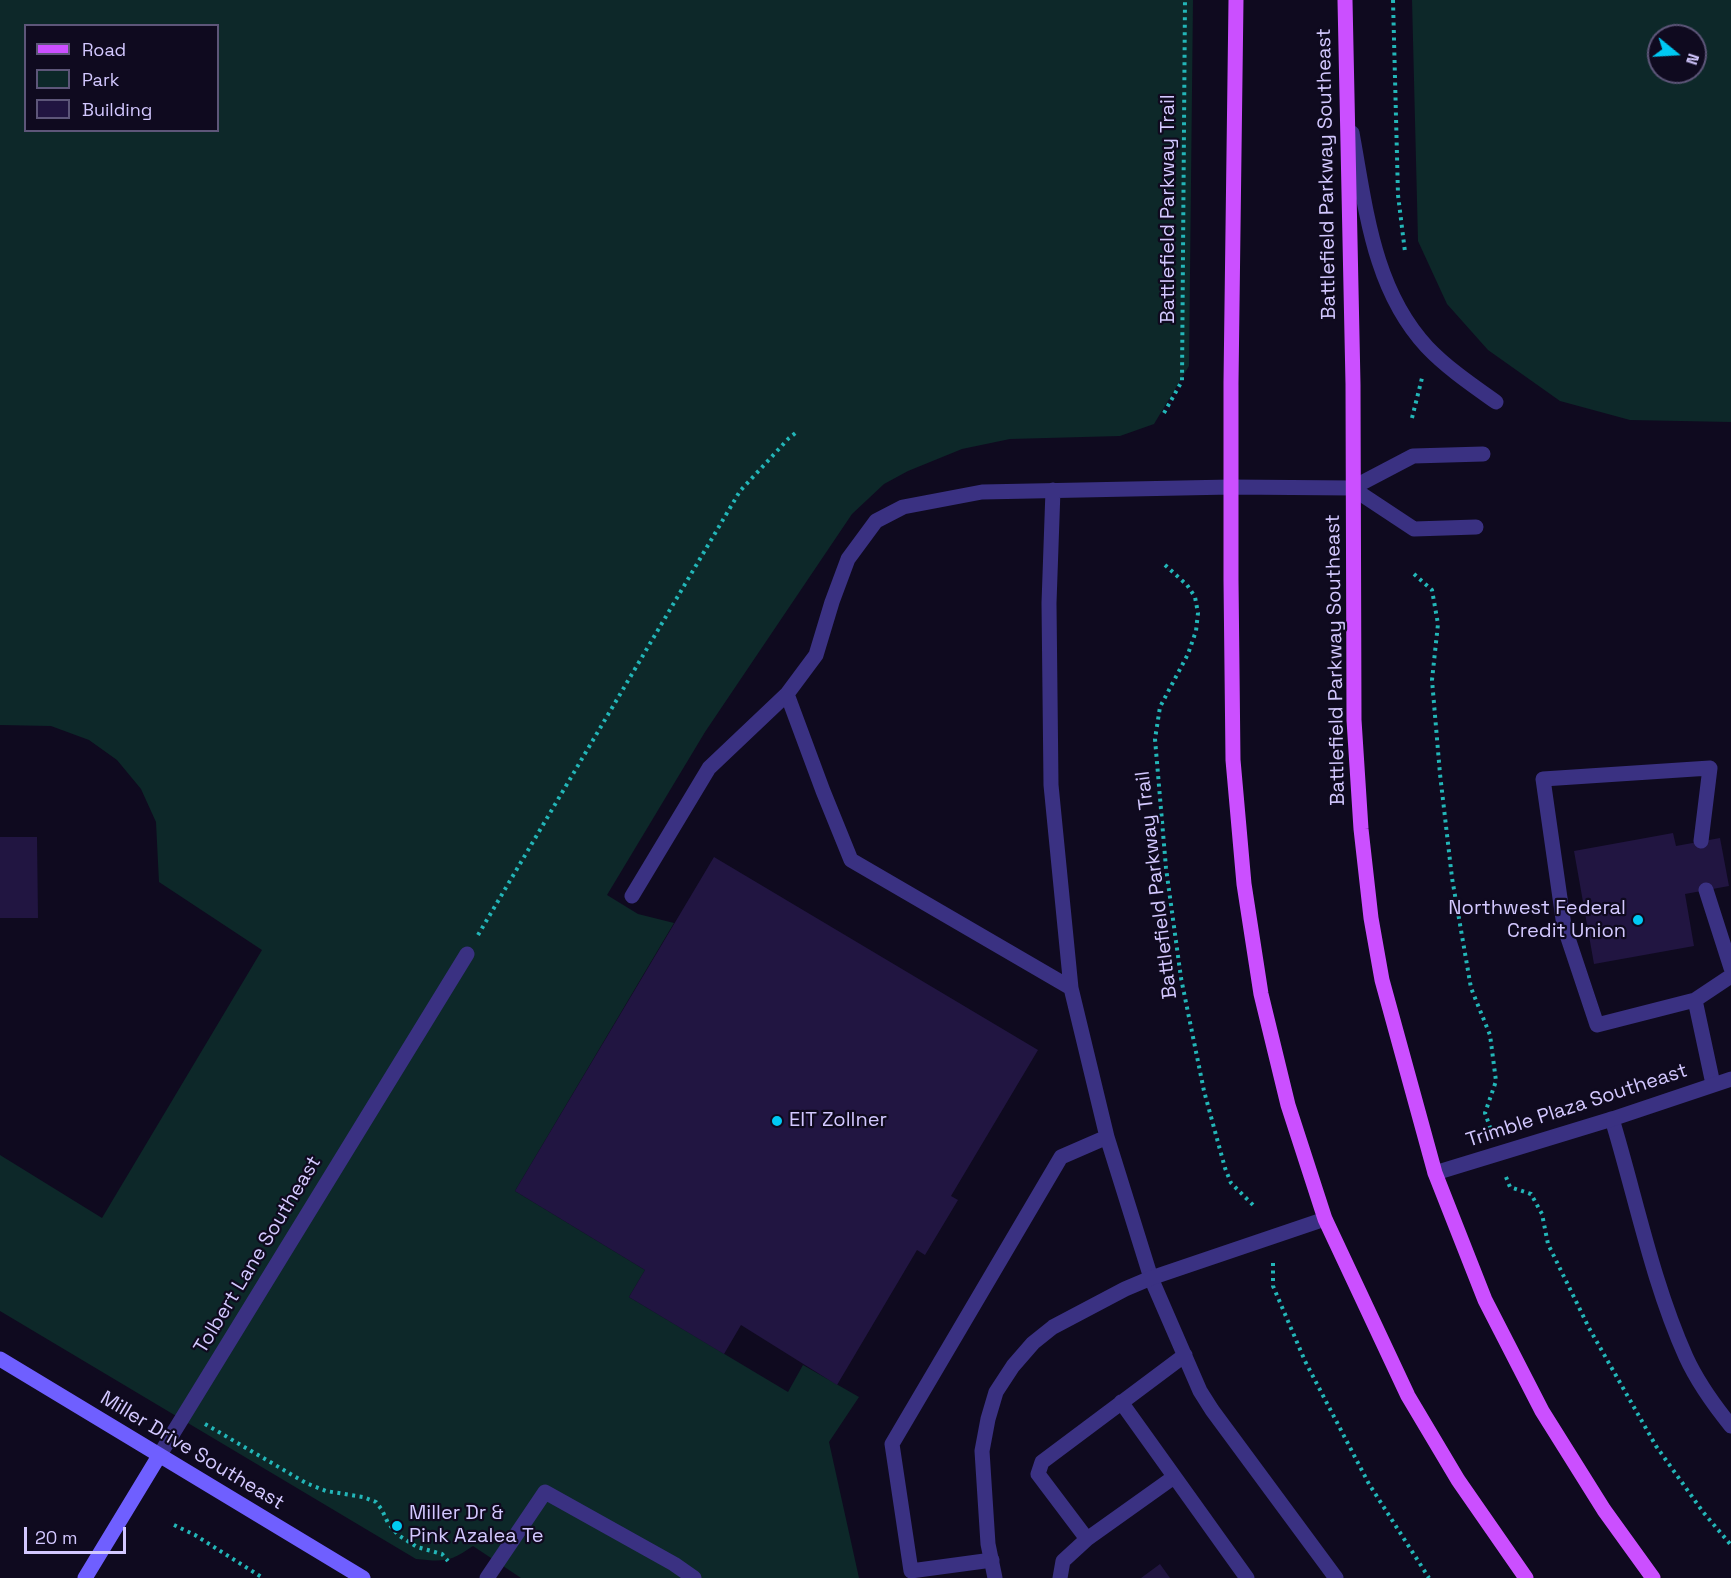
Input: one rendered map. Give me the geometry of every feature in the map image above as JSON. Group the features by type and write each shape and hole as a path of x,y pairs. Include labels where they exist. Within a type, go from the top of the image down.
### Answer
{"main road":[{"path":"1236,0 1231,487 1233,760 1244,884 1261,994 1288,1105 1325,1219 1408,1396 1458,1480 1526,1578"},
{"name":"Battlefield Parkway Southeast","path":"1344,0 1352,372 1354,720 1361,830 1371,918 1382,980 1435,1173 1485,1300 1542,1411 1604,1510 1653,1578"}],"street":[{"path":"1347,100 1376,257 1389,291 1407,322 1427,348 1496,402"},
{"path":"632,896 709,768 787,694 816,656 848,559 876,521 903,507 982,492 1231,487 1352,488 1413,456 1483,454"},
{"path":"1352,488 1414,529 1476,527"},
{"path":"1053,490 1049,603 1051,785 1071,988 1107,1137 1152,1278 1200,1391 1336,1578"},
{"path":"787,694 851,860 1071,988"},
{"path":"1701,841 1710,768 1544,779 1564,926 1597,1025 1695,1000 1731,976"},
{"path":"1706,890 1731,968"},
{"name":"Tolbert Lane Southeast","path":"84,1578 466,954"},
{"path":"1695,1000 1713,1084"},
{"name":"Trimble Plaza Southeast","path":"1435,1173 1612,1119 1731,1078"},
{"path":"1612,1119 1664,1303 1686,1358 1715,1406 1731,1426"},
{"path":"992,1560 911,1571 892,1444 1061,1157 1107,1137"},
{"path":"995,1578 988,1544 982,1451 996,1392 1013,1366 1033,1343 1053,1327 1125,1289 1325,1219"},
{"path":"1087,1539 1038,1474 1042,1462 1185,1355"},
{"name":"Miller Drive Southeast","path":"0,1359 363,1578"},
{"path":"1120,1402 1247,1578"},
{"path":"1060,1578 1063,1561 1087,1539 1174,1477"},
{"path":"487,1578 545,1492 674,1564 694,1578"}],"path":[{"name":"Battlefield Parkway Trail","path":"1164,413 1182,381 1185,0"},
{"path":"1393,0 1398,195 1405,253"},
{"path":"466,954 740,491 798,431"},
{"name":"Battlefield Parkway Trail","path":"1165,565 1187,585 1195,597 1198,613 1196,631 1188,654 1160,706 1155,739 1166,868 1181,978 1204,1091 1225,1168 1231,1182 1255,1208"},
{"path":"1414,574 1432,590 1438,624 1432,680 1450,867 1471,988 1490,1035 1496,1081 1485,1113 1498,1153 1510,1187 1531,1194 1542,1214 1548,1244 1584,1317 1656,1446 1703,1512 1731,1545"},
{"path":"1273,1263 1273,1286 1305,1361 1369,1484 1429,1578"},
{"path":"186,1413 306,1483 326,1491 363,1497 376,1502 398,1535 417,1547 442,1554 448,1561"},
{"path":"174,1525 195,1535 263,1578"}],"green space":[{"path":"0,0 1193,0 1189,366 1154,424 1120,436 1010,439 962,449 908,471 884,484 852,514 705,732 607,895 638,914 674,923 515,1191 645,1270 629,1297 788,1392 803,1365 859,1397 829,1442 859,1578 521,1578 473,1546 446,1560 416,1559 0,1311 0,1155 102,1218 262,950 159,882 156,822 141,789 117,760 89,740 51,726 0,725"},
{"path":"1412,0 1731,0 1731,422 1630,420 1560,401 1488,350 1447,304 1418,241"}],"building":[{"name":"Northwest Federal Credit Union","path":"1673,833 1676,846 1720,838 1729,886 1685,894 1694,946 1594,964 1574,851"},
{"path":"0,837 37,837 38,918 0,918"},
{"name":"EIT Zollner","path":"714,857 1038,1050 951,1196 958,1200 925,1255 917,1250 837,1385 741,1325 724,1354 629,1297 645,1270 515,1191"},
{"path":"1160,1564 1170,1578 1141,1578"}],"place":[{"name":"Northwest Federal Credit Union","path":"1638,920"},
{"name":"EIT Zollner","path":"777,1121"},
{"name":"Miller Dr & Pink Azalea Te","path":"397,1526"}]}
